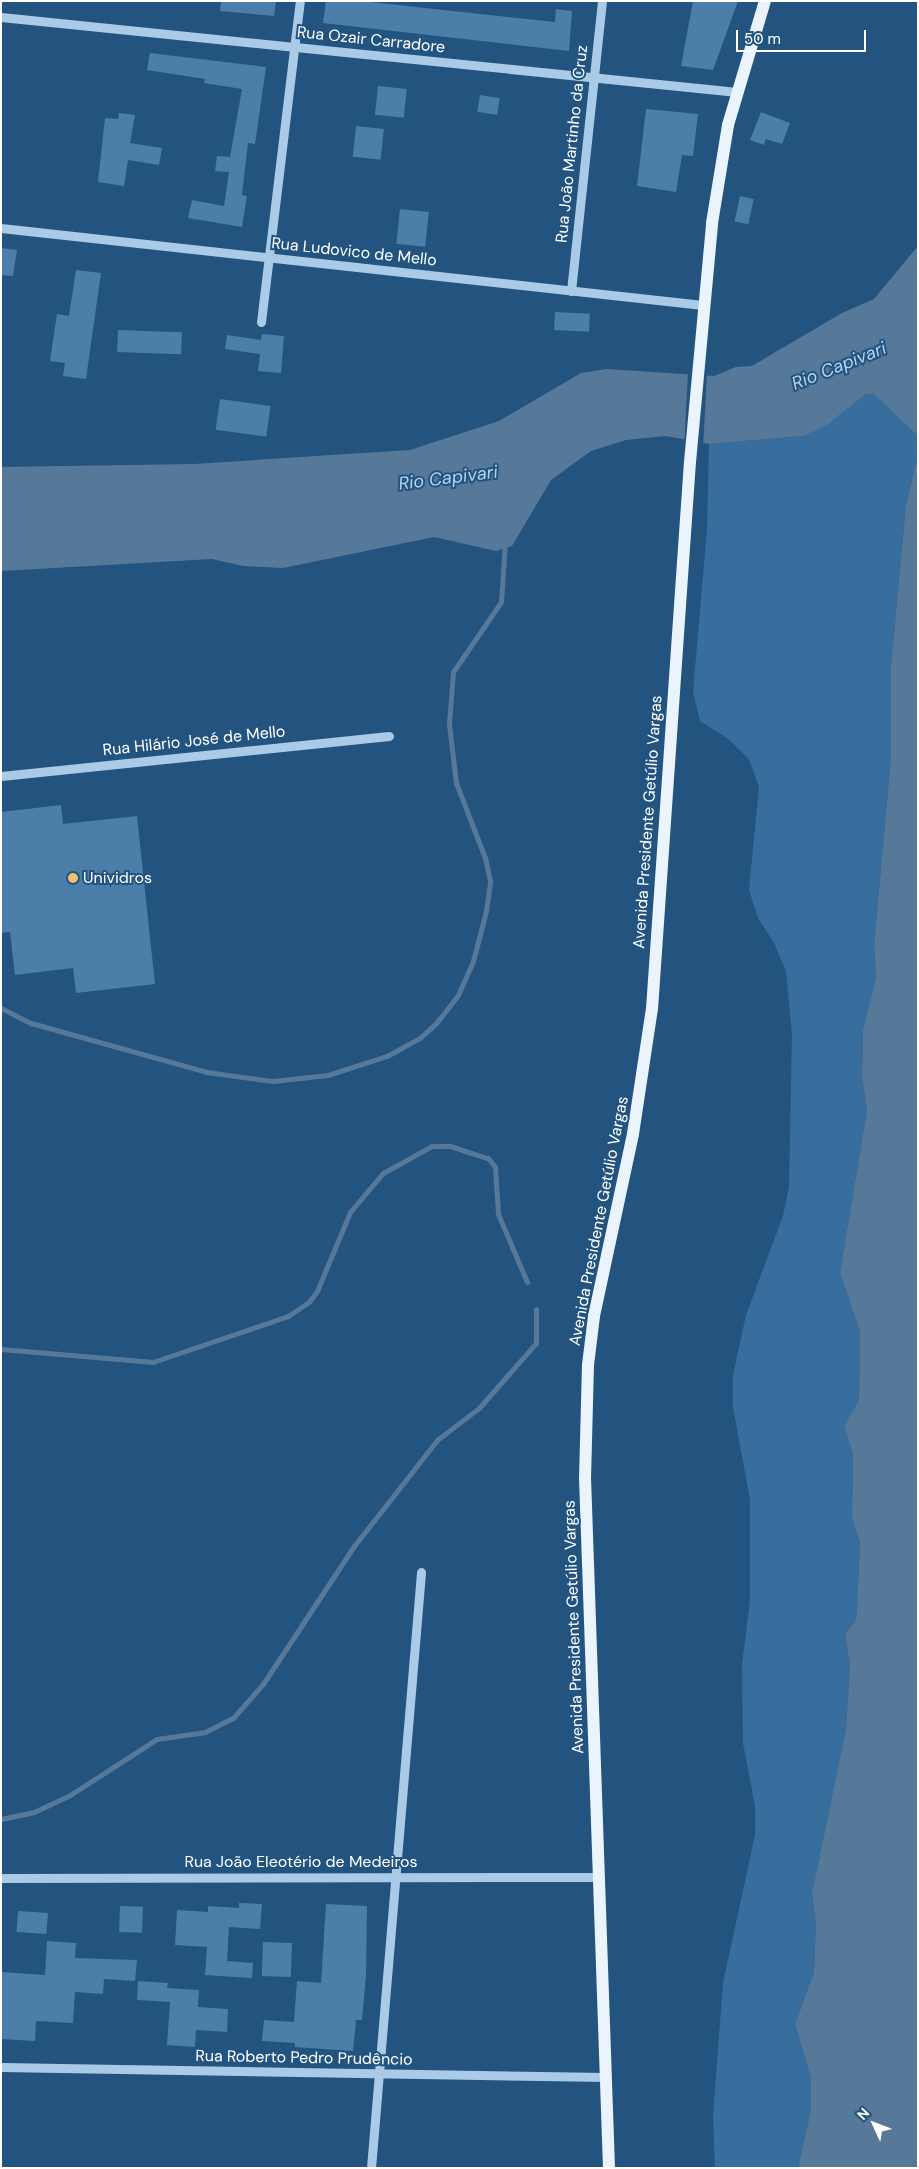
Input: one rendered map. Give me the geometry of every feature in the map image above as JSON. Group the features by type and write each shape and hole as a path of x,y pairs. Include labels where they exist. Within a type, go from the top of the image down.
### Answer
{"main road":[{"name":"Avenida Presidente Getúlio Vargas","path":"609,2168 585,1479 588,1374 594,1316 633,1134 652,1008 698,364 723,151 737,92 765,1"}],"street":[{"path":"261,322 300,1"},
{"name":"Rua João Martinho da Cruz","path":"571,291 602,1"},
{"name":"Rua Ozair Carradore","path":"1,18 737,92"},
{"name":"Rua Ludovico de Mello","path":"1,228 704,306"},
{"name":"Rua Hilário José de Mello","path":"1,776 389,736"},
{"path":"371,2168 422,1572"},
{"name":"Rua João Eleotério de Medeiros","path":"1,1878 600,1877"},
{"name":"Rua Roberto Pedro Prudêncio","path":"1,2067 379,2075 606,2077"}],"shaded area":[{"path":"866,394 875,394 918,436 918,455 906,504 891,666 891,757 874,945 876,978 863,1029 862,1076 867,1110 840,1273 860,1332 859,1400 844,1426 853,1454 852,1518 860,1543 857,1608 856,1619 845,1635 850,1666 846,1729 812,1893 816,1924 814,1972 795,2024 811,2078 811,2110 798,2168 715,2168 713,2116 723,1983 755,1835 755,1806 743,1743 742,1664 750,1600 750,1500 733,1407 733,1375 746,1315 783,1216 789,1187 792,1034 786,971 774,943 758,918 749,890 759,787 749,759 727,738 700,721 693,692 707,530 709,444 804,436 827,425"}],"water":[{"name":"Rio Capivari","path":"918,246 918,436 874,394 866,394 827,425 804,436 709,444 666,436 626,440 591,451 551,480 512,546 496,551 434,537 283,568 243,566 212,559 1,571 1,467 194,464 410,450 499,421 581,373 607,369 714,376 736,367 752,366 842,313 874,299"},
{"path":"918,455 918,2168 798,2168 811,2110 811,2078 795,2024 814,1972 816,1924 812,1893 846,1729 850,1666 845,1635 856,1619 857,1608 860,1543 852,1518 853,1454 844,1426 859,1400 860,1332 840,1273 867,1110 862,1076 863,1029 876,978 874,945 891,757 891,666 906,504"}],"pier":[{"path":"688,372 707,373 703,443 684,442"}],"building":[{"path":"221,1 276,1 274,16 220,11"},
{"path":"326,1 361,1 555,22 556,9 572,11 569,51 323,23"},
{"path":"693,1 738,1 713,70 681,66"},
{"path":"150,53 266,67 255,144 248,143 242,195 247,196 242,227 188,218 192,200 224,206 229,172 215,171 217,156 230,157 242,89 204,83 205,79 147,70"},
{"path":"378,86 407,89 404,118 375,115"},
{"path":"480,95 500,98 497,115 477,112"},
{"path":"646,109 698,114 693,156 682,155 676,192 637,186"},
{"path":"761,112 790,123 782,144 766,139 764,145 750,140"},
{"path":"119,113 135,115 130,143 162,148 159,165 128,160 124,186 98,182 105,118 118,119"},
{"path":"356,126 384,129 381,160 353,157"},
{"path":"740,196 754,199 748,224 735,221"},
{"path":"400,209 429,212 425,247 396,244"},
{"path":"1,248 17,250 13,276 1,275"},
{"path":"76,270 101,273 86,379 63,376 65,363 50,361 57,314 69,316"},
{"path":"555,312 590,314 589,332 554,330"},
{"path":"118,330 182,332 181,354 117,352"},
{"path":"262,334 284,336 281,373 258,371 260,354 225,349 227,335 261,340"},
{"path":"220,399 271,406 266,437 216,430"},
{"name":"Unividros","path":"61,805 63,824 137,816 155,984 76,993 73,968 15,975 10,932 1,933 1,812"},
{"path":"239,1903 262,1904 260,1929 229,1927 227,1961 253,1963 252,1978 205,1975 207,1947 175,1945 177,1910 208,1912 208,1906 239,1908"},
{"path":"326,1904 367,1906 366,1976 362,2020 356,2020 353,2051 295,2047 295,2043 262,2041 264,2020 294,2022 297,1981 321,1983"},
{"path":"120,1906 143,1907 142,1933 119,1932"},
{"path":"18,1911 48,1913 46,1934 17,1932"},
{"path":"47,1941 76,1943 75,1958 137,1960 135,1981 104,1979 103,1994 75,1992 73,2023 36,2021 35,2041 1,2039 1,1972 45,1975"},
{"path":"263,1942 292,1943 291,1977 262,1976"},
{"path":"138,1981 168,1983 167,1988 199,1990 198,2007 228,2009 227,2032 196,2030 195,2047 167,2045 170,2002 137,2000"}],"waterway":[{"path":"1,1008 31,1023 206,1072 273,1081 328,1075 387,1056 420,1038 437,1022 458,995 473,961 486,911 490,881 485,858 456,783 449,724 453,672 501,602 505,542"},
{"path":"1,1349 153,1362 288,1316 309,1302 317,1291 350,1212 383,1173 432,1146 450,1146 488,1158 495,1167 498,1214 527,1282"},
{"path":"1,1819 34,1812 70,1795 157,1739 205,1732 233,1718 263,1684 354,1546 437,1440 479,1408 536,1343 536,1309"}],"place":[{"name":"Unividros","path":"73,878"}]}
